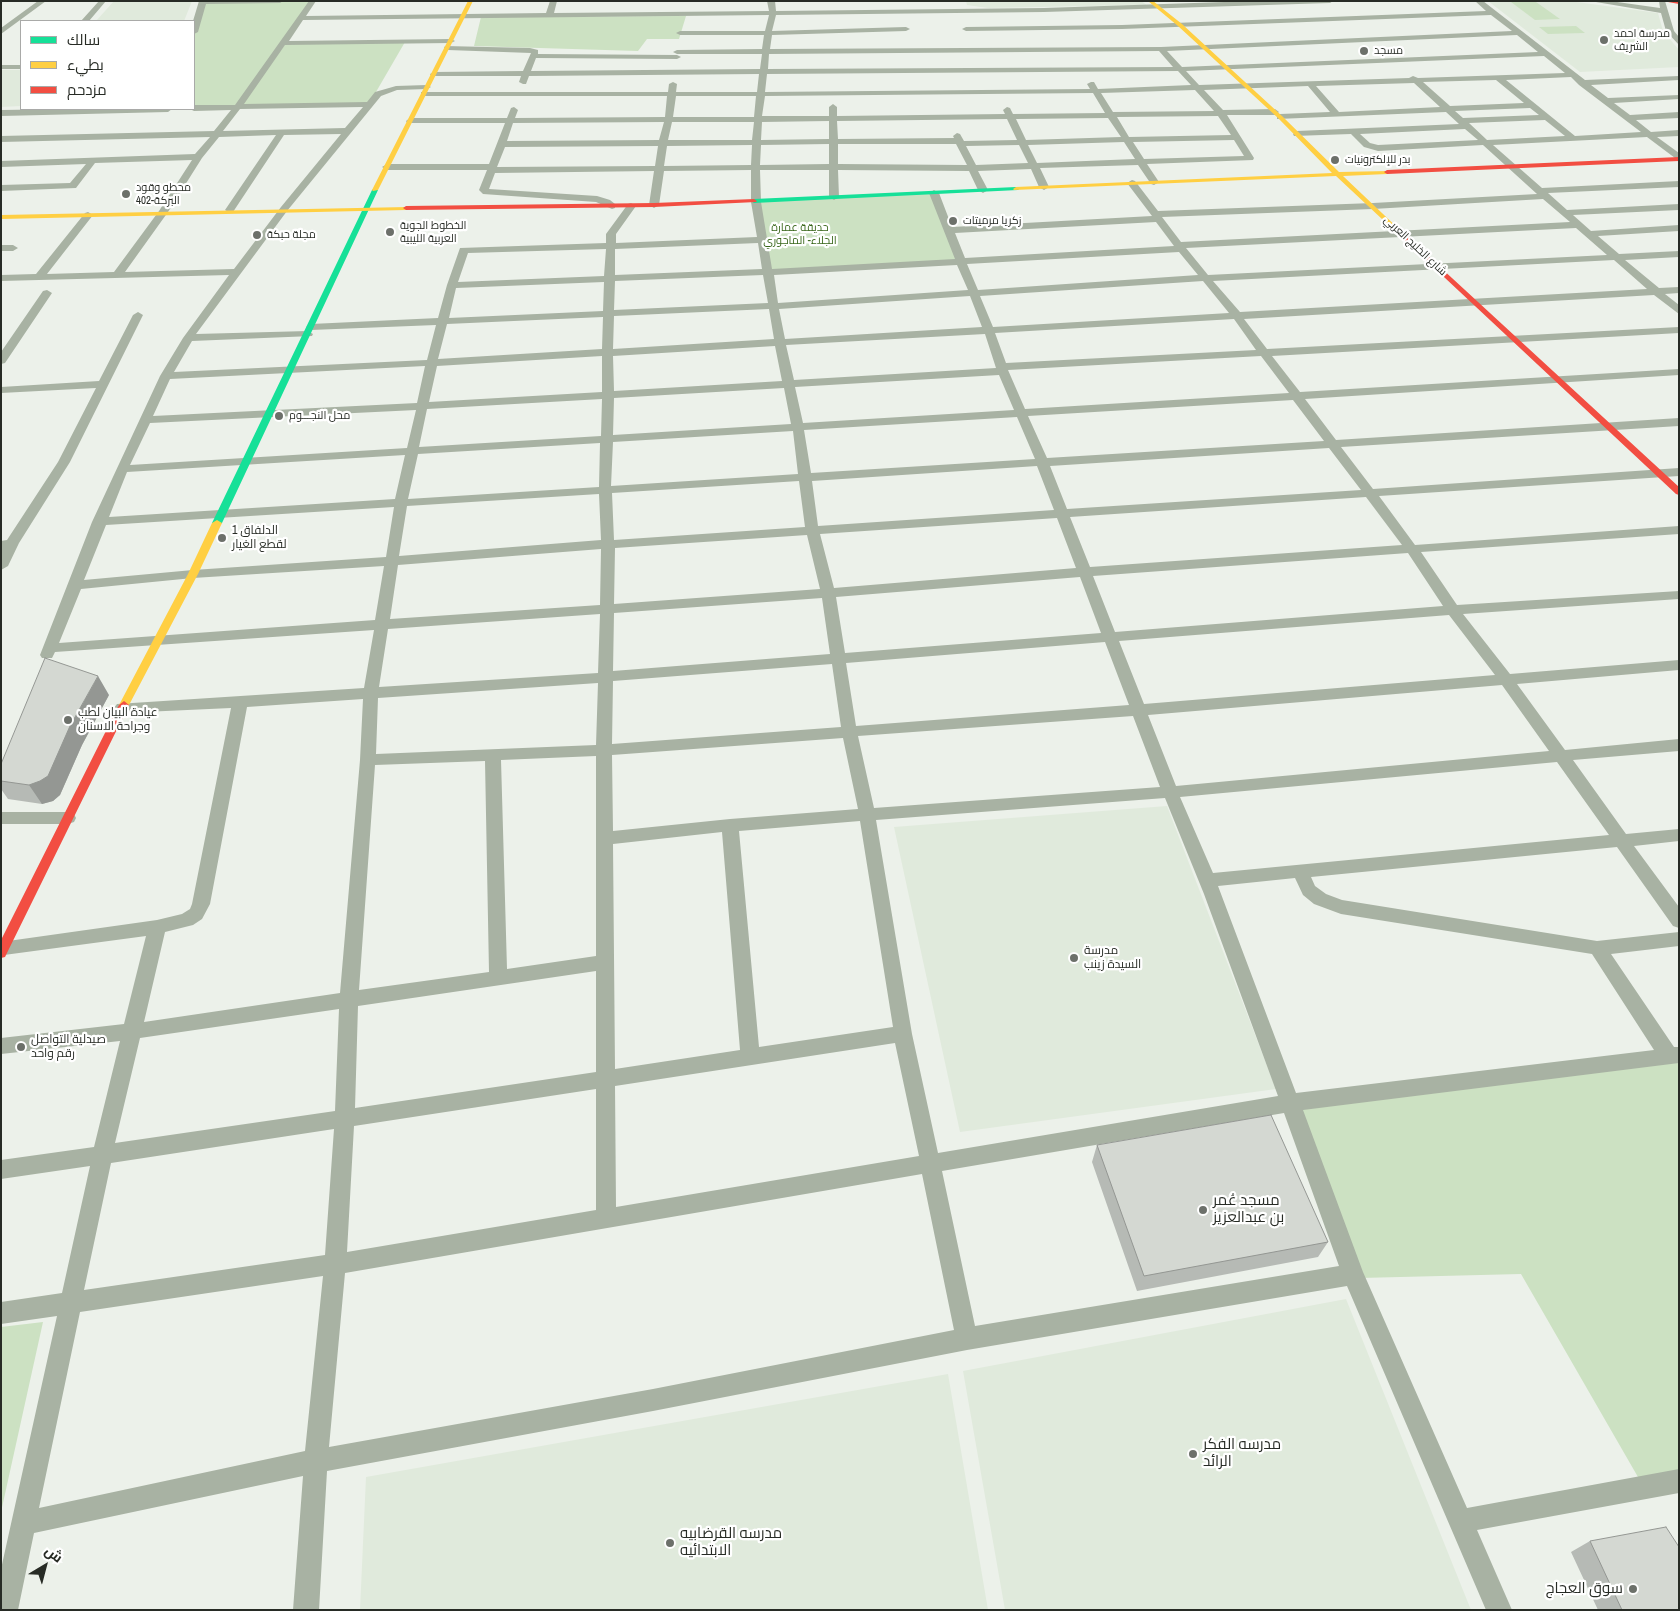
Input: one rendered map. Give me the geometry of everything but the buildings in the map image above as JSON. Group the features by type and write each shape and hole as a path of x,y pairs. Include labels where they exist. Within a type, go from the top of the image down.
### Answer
{"street":[{"path":"1,32 43,1"},
{"path":"86,20 103,1"},
{"path":"195,29 203,2 280,1"},
{"path":"117,275 163,212 198,157 285,43 313,1"},
{"path":"3,951 122,708 193,574 270,415 366,208 471,1"},
{"path":"549,16 554,1"},
{"path":"654,205 669,118 685,1"},
{"path":"831,1 835,12"},
{"path":"894,1 983,190"},
{"path":"957,1 971,40 1036,165 1044,187"},
{"path":"1324,1 1418,82 1615,258 1679,311"},
{"path":"302,18 549,16 618,11 683,14 772,7 825,13 1044,10 1155,4 1330,1"},
{"path":"1478,1 1544,54 1651,134 1679,158"},
{"path":"1593,1 1666,6 1679,3"},
{"path":"1662,1 1666,6 1670,31 1679,43"},
{"name":"شارع الخليج العربي","path":"1155,4 1277,114 1336,173 1679,492"},
{"path":"772,7 758,118 755,168 756,202 764,240 780,343 798,427 812,530 828,592 849,730 867,814 903,1034 967,1339"},
{"path":"1044,10 1154,182"},
{"path":"825,13 832,84 834,197"},
{"path":"43,666 99,522 122,469 166,376 188,338 284,209 378,94 389,89 520,94 760,94 927,73 993,82 1069,50 1180,25 1491,13"},
{"path":"680,33 768,33 826,37 927,73 1011,117 1222,113 1336,114 1531,105"},
{"path":"971,40 1069,50 1161,49 1518,34"},
{"path":"410,121 832,118 927,73 971,40 1069,50 1180,69 1544,54"},
{"path":"285,43 449,45 530,50 535,52 484,190 486,192 596,199 607,202 612,206"},
{"path":"387,167 492,169 973,168 1250,158 1222,113 1161,49"},
{"path":"535,56 829,52 927,73 993,82 1097,91 1418,82 1572,75"},
{"path":"1,67 20,67"},
{"path":"434,74 764,73 832,84 927,73"},
{"path":"1499,78 1574,139"},
{"path":"1582,83 1679,78"},
{"path":"1311,85 1336,114"},
{"path":"1606,101 1679,97"},
{"path":"195,108 370,104"},
{"path":"1,113 105,110"},
{"path":"91,130 105,110"},
{"path":"1,172 49,112"},
{"path":"1628,118 1679,114"},
{"path":"1297,134 1353,132 1546,117"},
{"path":"1,139 32,131 91,130 151,135 347,131"},
{"path":"230,210 282,132"},
{"path":"1353,132 1373,148 1679,133"},
{"path":"130,159 151,135"},
{"path":"501,144 1024,142 1237,137"},
{"path":"10,159 93,160 198,157"},
{"path":"1,217 230,210 631,206 756,202 1679,158"},
{"path":"1,188 73,186 93,160"},
{"path":"1132,183 1334,444 1411,548 1453,610 1506,679 1679,921"},
{"path":"948,230 1373,206 1679,184"},
{"path":"934,193 989,331 1002,369 1042,462 1082,572 1207,880 1353,1274 1499,1610"},
{"path":"606,1218 606,838 604,750 608,544 605,490 608,395 607,352 611,234 614,227 631,206"},
{"path":"1565,213 1679,207"},
{"path":"39,277 88,215"},
{"path":"452,285 769,272 1578,225"},
{"path":"1588,234 1679,228"},
{"path":"306,1610 316,1461 335,1264 346,1118 349,1000 368,760 371,693 402,502 441,322 452,285 464,250 764,240"},
{"path":"1,248 13,248"},
{"path":"188,338 441,322 774,306 1206,278 1679,254"},
{"path":"1,278 236,272"},
{"path":"166,376 290,371 1679,290"},
{"path":"1,360 47,293"},
{"path":"1,566 7,544 64,462 138,315"},
{"path":"146,420 270,415 1265,353 1679,330"},
{"path":"122,469 1679,372"},
{"path":"1,390 102,384"},
{"path":"99,522 1679,422"},
{"path":"74,585 193,574 392,562 608,544 1679,472"},
{"path":"51,648 1679,530"},
{"path":"122,708 240,702 606,677 1453,610 1679,595"},
{"path":"368,760 604,750 849,730 1139,710 1679,665"},
{"path":"3,951 157,927 187,920 196,914 201,904 240,702"},
{"path":"606,838 730,825 1170,792 1679,745"},
{"path":"493,755 498,978"},
{"path":"1,818 68,818"},
{"path":"730,825 750,1056"},
{"path":"1207,880 1621,839 1679,835"},
{"path":"1300,871 1309,890 1320,899 1341,907 1597,948 1679,939"},
{"path":"5,1610 102,1156 134,1031 157,927"},
{"path":"1,1313 335,1264 1290,1103 1674,1056 1597,948"},
{"path":"1,1046 134,1031 606,962"},
{"path":"1,1170 607,1077 903,1034"},
{"path":"24,1522 316,1461 653,1400 967,1339 1353,1274"},
{"path":"1461,1521 1679,1481"}],"shaded area":[{"path":"114,1 192,1 184,20 97,20"},
{"path":"966,1 1141,1 1147,5 988,8 967,5"},
{"name":"مدرسة احمد الشريف","path":"1488,1 1569,1 1658,13 1663,31 1679,50 1679,67 1580,72"},
{"path":"1,70 20,70 20,106 1,107"},
{"name":"مدرسة السيدة زينب","path":"1167,806 1276,1089 960,1132 894,827"},
{"name":"مدرسه الفكر الرائد","path":"1346,1299 1471,1610 1005,1610 963,1371"},
{"name":"مدرسه القرضابيه الابتدائيه","path":"948,1374 988,1610 360,1610 366,1477"}],"green space":[{"path":"313,1 237,108 195,108 195,32 204,2"},
{"path":"1511,2 1536,2 1560,19 1535,20"},
{"path":"686,16 679,39 647,39 638,51 474,46 481,17"},
{"path":"1576,26 1585,33 1548,34 1539,27"},
{"path":"405,42 369,104 238,108 286,43"},
{"name":"حديقة عمارة الجلاء- الماجوري","path":"933,193 960,261 769,271 756,202"},
{"path":"1679,1059 1679,1477 1642,1484 1521,1274 1360,1278 1290,1103"},
{"path":"43,1322 1,1512 1,1327"}],"traffic: fast":[{"path":"754,201 1016,189"},
{"path":"217,523 375,190"}],"traffic: slow":[{"path":"375,190 471,1"},
{"path":"1150,1 1180,25 1280,117 1400,233"},
{"path":"1016,189 1387,172"},
{"path":"1,217 406,208"},
{"path":"124,705 193,574 217,523"}],"traffic: jam":[{"path":"1668,1 1679,3"},
{"path":"1387,172 1679,159"},
{"path":"406,208 654,205 754,201"},
{"path":"1400,233 1679,492"},
{"path":"1,953 124,705"}],"place":[{"name":"مدرسة احمد الشريف","path":"1604,40"},
{"name":"مسجد","path":"1364,51"},
{"name":"بدر للإلكترونيات","path":"1335,160"},
{"name":"محطو وقود 402-البركة","path":"126,194"},
{"name":"زكريا مرميتات","path":"953,221"},
{"name":"الخطوط الجوية العربية الليبية","path":"390,232"},
{"name":"مجلة حبكة","path":"257,235"},
{"name":"محل النجـــوم","path":"279,416"},
{"name":"الدلفاق 1 لقطع الغيار","path":"222,538"},
{"name":"عيادة البيان لطب وجراحة الاسنان","path":"68,720"},
{"name":"مدرسة السيدة زينب","path":"1074,958"},
{"name":"صيدلية التواصل رقم واحد","path":"21,1047"},
{"name":"مسجد عُمر بن عبدالعزيز","path":"1203,1210"},
{"name":"مدرسه الفكر الرائد","path":"1193,1454"},
{"name":"مدرسه القرضابيه الابتدائيه","path":"670,1543"},
{"name":"سوق العجاج","path":"1633,1589"}]}
